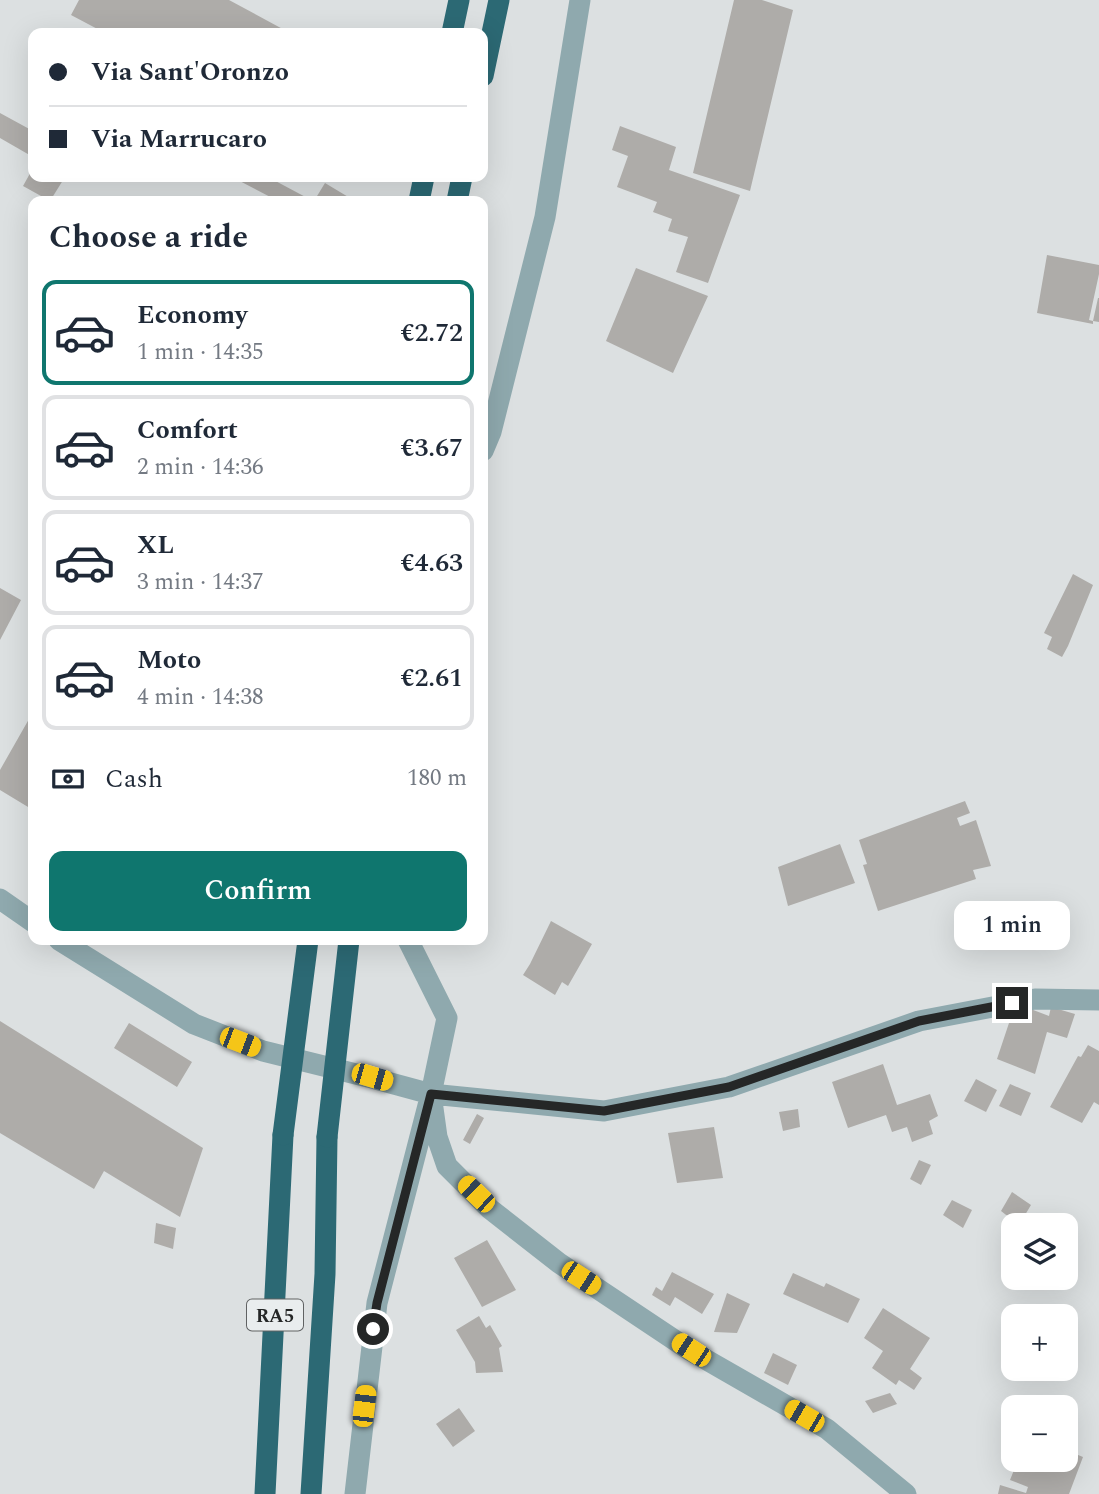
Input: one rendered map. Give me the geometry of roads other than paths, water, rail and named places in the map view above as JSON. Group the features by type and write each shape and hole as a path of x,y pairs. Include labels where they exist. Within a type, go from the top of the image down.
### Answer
{"highway":[{"path":"453,28 458,0"},
{"path":"488,52 499,0"},
{"name":"RA5","path":"265,1494 283,1135 307,945"},
{"name":"RA5","path":"311,1494 325,1274 327,1137 348,945"}],"street":[{"path":"488,439 545,217 580,0"},
{"path":"0,899 28,919"},
{"path":"67,945 194,1024 263,1051 431,1094 604,1111 729,1087 919,1021 1035,999 1099,1000"},
{"path":"355,1494 377,1303 431,1094 447,1018 410,945"},
{"path":"431,1094 437,1137 447,1166 490,1209 559,1263 680,1343 827,1429 906,1494"}]}
